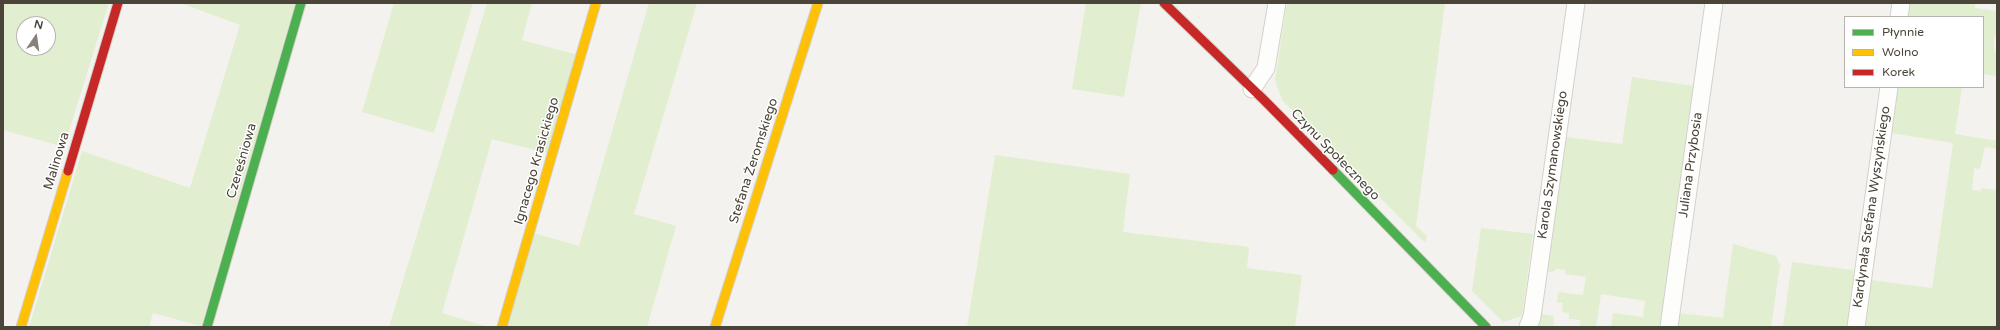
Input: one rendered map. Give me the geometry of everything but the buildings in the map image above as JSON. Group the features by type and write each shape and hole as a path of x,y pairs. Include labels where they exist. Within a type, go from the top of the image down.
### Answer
{"street":[{"name":"Malinowa","path":"21,327 118,3"},
{"name":"Czereśniowa","path":"207,327 301,3"},
{"name":"Ignacego Krasickiego","path":"502,327 596,3"},
{"name":"Stefana Żeromskiego","path":"714,327 818,3"},
{"name":"Czynu Społecznego","path":"1164,3 1252,89 1486,327"},
{"path":"1252,89 1266,68 1277,3"},
{"name":"Karola Szymanowskiego","path":"1528,327 1532,317 1576,3"},
{"name":"Juliana Przybosia","path":"1669,327 1714,3"},
{"path":"1899,16 1901,3"},
{"name":"Kardynała Stefana Wyszyńskiego","path":"1856,327 1889,88"}],"green space":[{"path":"3,3 109,3 64,147 3,130"},
{"path":"181,3 295,3 201,326 153,313 149,327 29,327 82,151 190,188 240,25"},
{"path":"394,3 473,3 434,133 362,112"},
{"path":"487,3 532,3 522,40 578,55 547,153 492,139 442,313 488,327 389,327"},
{"path":"649,3 697,3 634,214 676,226 647,327 507,327 534,233 579,246"},
{"path":"1086,3 1141,3 1124,97 1072,89"},
{"path":"1287,3 1445,3 1416,226 1427,236 1425,243 1282,100 1275,80"},
{"path":"1909,3 1975,3 1975,8 1997,11 1997,31 1994,39 1994,49 1997,54 1997,76 1984,74 1984,16 1907,16"},
{"path":"1632,77 1694,86 1660,327 1611,327 1613,313 1643,317 1645,301 1601,294 1596,327 1580,327 1580,320 1569,319 1569,313 1562,312 1563,303 1557,302 1558,292 1583,295 1586,277 1565,274 1565,270 1557,269 1552,272 1547,271 1566,137 1622,144"},
{"path":"1898,88 1962,88 1955,134 1997,141 1997,149 1985,147 1980,169 1974,168 1972,190 1981,191 1981,188 1997,190 1997,327 1864,327 1871,280 1932,288 1953,143 1891,133"},
{"path":"995,155 1130,174 1123,232 1249,247 1247,268 1302,275 1295,327 967,327"},
{"path":"1481,228 1533,234 1522,316 1503,322 1472,291"},
{"path":"1733,244 1776,256 1780,265 1771,327 1676,327 1678,313 1723,318"},
{"path":"1792,262 1853,270 1854,292 1851,327 1783,327"},
{"path":"1541,314 1554,316 1553,327 1539,327"}],"traffic: fast":[{"path":"207,327 301,3"},
{"path":"1333,170 1486,327"}],"traffic: slow":[{"path":"502,327 596,3"},
{"path":"715,327 818,3"},
{"path":"21,327 68,171"}],"traffic: jam":[{"path":"68,171 118,3"},
{"path":"1164,3 1264,100 1333,170"}]}
